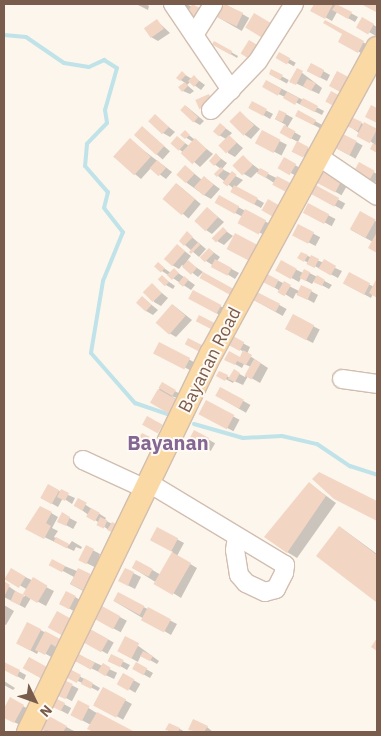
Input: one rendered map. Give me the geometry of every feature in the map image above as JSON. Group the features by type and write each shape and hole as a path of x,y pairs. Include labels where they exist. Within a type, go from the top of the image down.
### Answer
{"main road":[{"name":"Bayanan Road","path":"28,732 212,352 377,48"}],"street":[{"path":"173,4 230,90"},
{"path":"194,35 213,4"},
{"path":"211,110 258,61 294,4"},
{"path":"318,156 377,196"},
{"path":"342,379 377,384"},
{"path":"82,460 147,486 237,537"}],"building":[{"path":"192,4 202,9 197,18 187,13"},
{"path":"224,4 243,13 237,26 218,18"},
{"path":"314,4 333,4 325,19 310,11"},
{"path":"336,4 352,12 348,19 332,10"},
{"path":"361,4 377,4 377,10 376,12"},
{"path":"254,13 272,24 263,38 245,28"},
{"path":"362,17 374,24 368,34 356,27"},
{"path":"157,19 164,29 151,38 144,28"},
{"path":"325,20 364,41 358,53 338,42 342,34 323,23"},
{"path":"249,40 262,48 253,62 241,54"},
{"path":"214,41 232,51 230,55 212,44"},
{"path":"279,52 290,58 287,64 276,58"},
{"path":"311,63 324,70 320,78 307,71"},
{"path":"297,68 303,71 296,85 289,82"},
{"path":"271,69 283,75 280,80 269,74"},
{"path":"182,71 186,75 180,81 176,78"},
{"path":"337,71 352,79 344,94 329,86"},
{"path":"194,75 199,81 194,87 188,81"},
{"path":"307,79 316,83 311,91 303,86"},
{"path":"266,80 282,89 278,96 262,87"},
{"path":"185,82 188,86 182,92 178,87"},
{"path":"331,91 344,98 339,109 325,102"},
{"path":"287,92 299,98 295,105 283,98"},
{"path":"209,94 213,103 199,109 195,100"},
{"path":"303,98 318,106 315,112 300,104"},
{"path":"252,101 267,109 263,116 248,108"},
{"path":"185,105 198,117 193,122 180,110"},
{"path":"371,105 377,108 377,123 365,117"},
{"path":"279,110 286,113 282,122 275,119"},
{"path":"298,110 316,120 313,125 295,116"},
{"path":"240,111 254,125 244,136 229,122"},
{"path":"155,114 169,127 162,134 148,121"},
{"path":"351,117 362,122 358,131 347,126"},
{"path":"364,122 377,129 370,143 356,136"},
{"path":"220,123 226,128 219,137 213,131"},
{"path":"284,125 295,131 291,139 280,133"},
{"path":"142,126 164,146 156,155 134,135"},
{"path":"185,130 190,135 185,139 180,135"},
{"path":"262,130 281,140 273,153 255,143"},
{"path":"339,132 357,141 350,155 332,146"},
{"path":"229,135 237,143 226,153 218,146"},
{"path":"177,136 185,143 179,151 170,144"},
{"path":"130,138 151,157 134,175 113,157"},
{"path":"195,138 207,149 192,164 181,153"},
{"path":"297,141 309,147 303,158 292,152"},
{"path":"373,143 377,146 377,153 370,149"},
{"path":"216,153 221,159 214,166 209,161"},
{"path":"243,155 253,165 242,176 232,166"},
{"path":"284,157 296,164 290,175 278,168"},
{"path":"157,160 166,168 159,176 150,168"},
{"path":"359,162 375,171 367,184 352,175"},
{"path":"185,165 195,174 186,183 176,175"},
{"path":"221,167 224,170 217,177 214,174"},
{"path":"260,168 269,173 266,178 257,173"},
{"path":"321,168 342,179 335,193 314,181"},
{"path":"232,171 237,175 227,186 223,183"},
{"path":"204,176 214,185 204,196 194,187"},
{"path":"277,176 290,183 286,192 272,185"},
{"path":"176,183 195,199 182,215 163,199"},
{"path":"312,183 339,198 334,207 307,192"},
{"path":"234,185 258,198 254,205 230,192"},
{"path":"219,195 239,206 235,214 215,203"},
{"path":"268,199 282,207 275,218 262,210"},
{"path":"308,203 329,214 324,224 303,213"},
{"path":"207,207 218,217 205,231 194,221"},
{"path":"245,209 266,220 259,234 237,223"},
{"path":"360,211 376,220 366,238 350,229"},
{"path":"298,224 314,232 308,244 292,236"},
{"path":"223,227 227,231 216,243 212,238"},
{"path":"187,231 193,237 184,246 179,241"},
{"path":"377,232 377,253 368,248"},
{"path":"235,233 258,245 250,261 227,249"},
{"path":"198,242 200,245 191,254 189,252"},
{"path":"177,244 185,251 172,266 164,259"},
{"path":"209,248 214,253 205,262 200,257"},
{"path":"301,252 308,255 304,262 297,258"},
{"path":"311,255 319,259 314,268 306,264"},
{"path":"215,259 232,268 228,276 211,267"},
{"path":"324,259 336,266 331,276 318,269"},
{"path":"188,260 197,268 191,275 182,267"},
{"path":"281,260 297,269 291,279 275,270"},
{"path":"158,262 165,268 161,272 154,267"},
{"path":"174,268 179,273 172,280 167,275"},
{"path":"304,269 310,272 306,281 299,278"},
{"path":"203,272 234,289 230,295 200,278"},
{"path":"349,272 370,283 364,295 343,283"},
{"path":"267,274 279,280 274,288 263,282"},
{"path":"162,275 169,282 165,286 158,279"},
{"path":"317,275 325,280 322,286 313,282"},
{"path":"184,276 189,280 183,287 178,283"},
{"path":"377,278 377,298 369,293"},
{"path":"284,281 291,285 284,296 278,292"},
{"path":"152,283 162,293 153,302 143,292"},
{"path":"301,285 312,290 307,300 297,295"},
{"path":"193,290 221,305 217,314 188,299"},
{"path":"255,291 280,304 276,312 251,299"},
{"path":"142,296 152,305 146,311 136,303"},
{"path":"172,304 186,316 169,335 156,323"},
{"path":"293,314 314,325 306,340 285,329"},
{"path":"199,315 215,323 212,329 196,321"},
{"path":"233,336 244,342 240,351 228,345"},
{"path":"188,338 202,345 199,352 185,344"},
{"path":"159,342 190,358 184,369 153,354"},
{"path":"243,350 252,355 246,365 237,361 235,365 224,360 229,351 240,357"},
{"path":"254,359 261,363 251,379 244,375"},
{"path":"234,369 240,373 235,382 228,379"},
{"path":"219,371 228,375 225,381 216,376"},
{"path":"162,382 176,390 172,396 158,388"},
{"path":"220,387 244,400 239,409 215,396"},
{"path":"158,389 177,400 169,414 150,403"},
{"path":"206,400 234,415 227,429 198,414"},
{"path":"147,416 163,425 158,433 142,425"},
{"path":"194,430 209,438 204,448 189,440"},
{"path":"142,433 152,438 148,447 137,441"},
{"path":"319,472 377,501 377,521 334,499 312,479"},
{"path":"309,482 326,496 287,553 264,537"},
{"path":"48,484 59,490 52,504 40,498"},
{"path":"61,489 69,493 65,501 57,497"},
{"path":"78,498 87,503 82,511 74,506"},
{"path":"40,506 52,512 46,523 51,526 44,539 25,529"},
{"path":"91,508 100,513 95,522 86,517"},
{"path":"62,512 70,517 66,526 57,522"},
{"path":"100,517 107,520 104,528 96,525"},
{"path":"112,522 118,525 114,533 107,530"},
{"path":"339,526 377,555 376,602 316,556"},
{"path":"157,527 178,538 171,552 150,540"},
{"path":"56,537 69,544 67,548 54,541"},
{"path":"86,545 94,549 86,564 78,560"},
{"path":"172,552 191,563 173,595 154,584"},
{"path":"52,559 65,566 62,572 49,565"},
{"path":"136,560 153,569 149,577 132,568"},
{"path":"11,568 26,577 19,588 4,579"},
{"path":"78,568 91,574 83,590 70,584"},
{"path":"125,568 134,572 128,586 118,581"},
{"path":"33,577 48,586 37,603 23,594"},
{"path":"4,581 10,585 4,597"},
{"path":"15,591 24,595 20,605 11,601"},
{"path":"66,591 76,596 69,609 59,604"},
{"path":"118,592 144,606 140,615 113,601"},
{"path":"102,606 120,616 113,629 95,619"},
{"path":"148,607 171,619 164,632 141,620"},
{"path":"57,611 73,620 64,636 48,628"},
{"path":"27,622 41,629 30,651 16,643"},
{"path":"90,629 108,639 101,652 83,642"},
{"path":"45,631 60,639 56,647 51,644 45,655 35,650"},
{"path":"125,636 139,643 132,658 117,651"},
{"path":"377,638 377,651 371,647"},
{"path":"143,651 153,656 150,661 140,656"},
{"path":"79,654 95,663 91,670 75,661"},
{"path":"111,654 124,660 120,667 108,661"},
{"path":"29,657 47,667 41,679 23,668"},
{"path":"4,662 20,670 17,677 4,670"},
{"path":"136,662 147,668 143,675 132,669"},
{"path":"103,663 111,668 105,676 98,671"},
{"path":"66,667 81,675 77,683 62,675"},
{"path":"123,673 134,679 128,691 117,684"},
{"path":"60,678 73,684 66,699 53,693"},
{"path":"84,678 93,683 91,689 81,684"},
{"path":"103,687 126,699 116,718 93,706"},
{"path":"10,697 24,705 14,723 4,718 4,708"},
{"path":"57,699 65,703 61,711 53,707"},
{"path":"78,700 90,706 82,721 70,715"},
{"path":"97,712 135,732 93,732 87,729"},
{"path":"47,715 67,726 63,732 40,730"},
{"path":"193,719 208,726 204,732 188,730"},
{"path":"169,723 180,728 178,732 165,730"}],"waterway":[{"path":"4,35 26,37 64,63 89,67 104,60 117,68 105,110 107,123 87,144 85,166 108,192 104,208 123,232 103,281 91,353 135,403 172,416"},
{"path":"194,424 243,438 282,436 317,444 350,466 377,475"}],"district":[{"name":"Bayanan","path":"168,442"}]}
